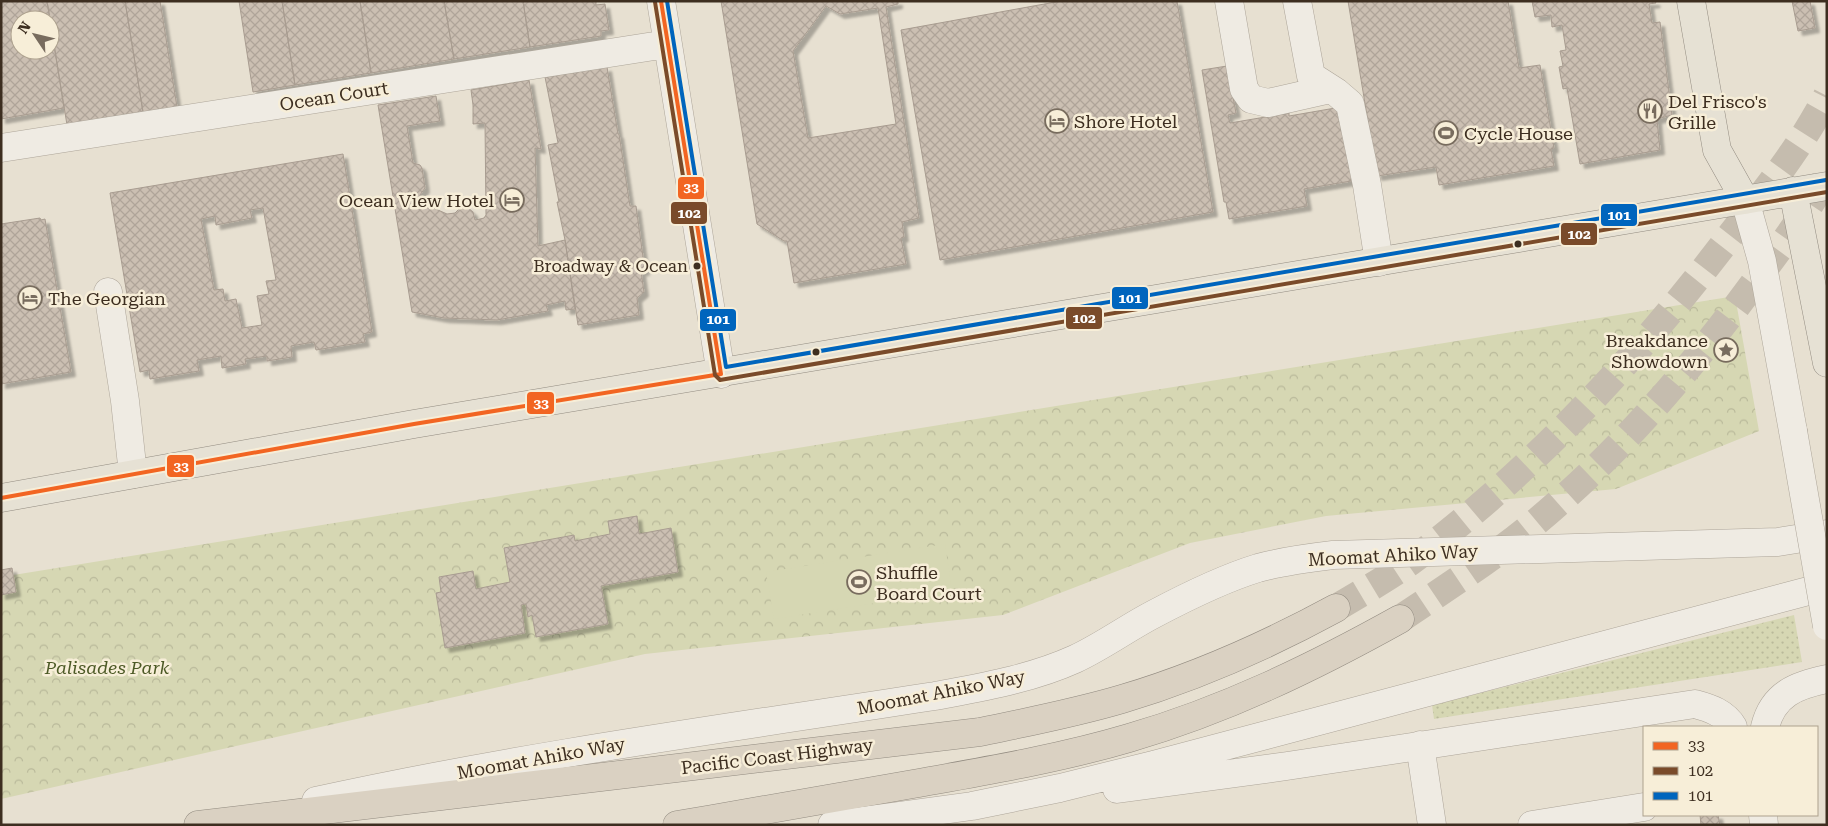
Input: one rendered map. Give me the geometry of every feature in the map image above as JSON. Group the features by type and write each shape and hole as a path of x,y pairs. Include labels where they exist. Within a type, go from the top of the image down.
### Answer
{"highway":[{"name":"Pacific Coast Highway","path":"208,823 980,732 1073,712 1123,699 1170,683 1264,645 1336,608"},
{"path":"677,825 1003,768 1128,738 1188,719 1251,695 1307,669 1400,619"}],"main road":[{"path":"1691,1 1717,150 1745,200"},
{"path":"1,498 404,426 1827,186"},
{"path":"1794,192 1827,363"}],"street":[{"path":"661,1 721,374"},
{"path":"1229,1 1244,89 1251,99 1268,103 1330,89"},
{"path":"1297,1 1311,76 1336,92 1350,104 1367,185 1379,262"},
{"name":"Ocean Court","path":"1,148 667,44"},
{"path":"1745,200 1762,261 1827,626"},
{"path":"108,292 125,401 133,474"},
{"name":"Moomat Ahiko Way","path":"208,823 489,766 988,686 1032,674 1074,659 1114,639 1152,615 1226,579 1296,559 1343,555 1778,542 1827,534"},
{"path":"972,806 1060,788 1153,765 1827,586"},
{"path":"1766,726 1776,706 1789,691 1805,683 1827,679"},
{"path":"832,825 1167,783 1695,704 1713,709 1729,719 1732,726"},
{"path":"1420,745 1432,825"},
{"path":"1532,825 1643,807"}],"green space":[{"name":"Palisades Park","path":"1735,296 1759,431 1616,489 1326,516 1190,543 1003,615 645,654 1,799 1,577"},
{"name":"Shuffle Board Court","path":"945,544 952,591 774,619 766,572"},
{"path":"1794,615 1802,662 1434,719 1432,705"}],"building":[{"path":"1,1 47,1 48,10 10,10 10,60 56,60 64,108 1,119"},
{"path":"47,1 125,1 143,112 67,125 57,60 60,60 60,10 48,10"},
{"path":"125,1 160,1 177,107 143,112"},
{"path":"239,1 282,1 295,85 253,92"},
{"path":"282,1 360,1 371,73 295,85"},
{"path":"360,1 444,1 454,59 371,73"},
{"path":"444,1 523,1 530,47 454,59"},
{"path":"523,1 596,1 596,5 605,4 609,30 601,31 601,36 530,47"},
{"path":"721,1 898,1 898,4 886,7 919,218 902,222 904,237 901,238 906,264 794,283 787,241 757,224","holes":["826,6 840,14 878,8 896,124 808,138 793,51"]},
{"name":"Shore Hotel","path":"1061,1 1177,1 1213,212 940,260 901,30"},
{"path":"1348,1 1508,1 1519,68 1540,65 1554,148 1551,149 1554,166 1439,185 1436,167 1377,176"},
{"path":"1532,1 1655,1 1656,3 1649,4 1652,23 1660,22 1672,115 1657,119 1660,150 1580,164 1567,88 1563,89 1559,67 1563,66 1560,51 1566,50 1562,25 1552,27 1551,15 1535,17"},
{"path":"1792,1 1810,1 1815,28 1798,31"},
{"path":"1227,66 1236,113 1228,115 1230,123 1341,107 1357,180 1304,189 1307,206 1229,219 1226,202 1224,202 1202,70"},
{"path":"607,67 630,206 636,206 645,271 641,271 644,292 637,298 639,315 578,325 548,145 558,143 545,77"},
{"name":"Ocean View Hotel","path":"529,80 541,149 535,148 538,246 565,240 575,309 566,310 565,301 546,305 548,311 497,320 444,318 412,312 378,105 436,96 440,121 407,126 413,163 420,165 422,168 425,188 420,195 421,206 429,206 447,214 455,213 459,209 467,207 473,212 475,220 484,218 486,215 485,123 473,124 471,90"},
{"path":"343,154 372,332 363,334 365,342 316,350 314,342 291,346 292,357 267,361 267,356 245,359 246,364 222,368 221,356 197,360 199,371 150,379 149,370 140,372 110,193","holes":["263,208 276,280 266,281 269,294 257,296 262,325 242,328 236,299 225,301 223,289 214,290 201,219 215,216 216,225 252,218 250,210"]},
{"name":"The Georgian","path":"40,218 41,220 45,219 71,372 1,384 1,224"},
{"path":"637,516 639,534 671,528 678,572 601,586 608,624 536,637 532,615 528,617 526,604 521,605 525,633 445,648 436,593 441,592 439,577 473,571 476,589 510,582 504,548 574,535 575,541 610,534 608,521"},
{"path":"12,568 16,592 1,595 1,570"},
{"path":"1700,816 1718,816 1720,825 1701,825"}],"tunnel":[{"path":"1336,608 1410,562 1455,527 1541,451 1582,410 1659,325 1695,281 1782,168 1806,133 1827,96"},
{"path":"1400,619 1519,536 1596,468 1652,409 1705,347 1792,231 1827,177"}],"transit line":[{"name":"33","path":"661,1 721,374"},
{"name":"101","path":"667,1 726,367 1826,180"},
{"name":"102","path":"655,2 715,375 720,380 1827,192"},
{"name":"33","path":"1,498 414,424 721,374"}],"place":[{"name":"Del Frisco's Grille","path":"1650,111"},
{"name":"Shore Hotel","path":"1057,121"},
{"name":"Cycle House","path":"1446,133"},
{"name":"Ocean View Hotel","path":"512,200"},
{"name":"Broadway & Ocean","path":"697,266"},
{"name":"The Georgian","path":"30,298"},
{"name":"Breakdance Showdown","path":"1726,350"},
{"name":"Shuffle Board Court","path":"859,582"}]}
